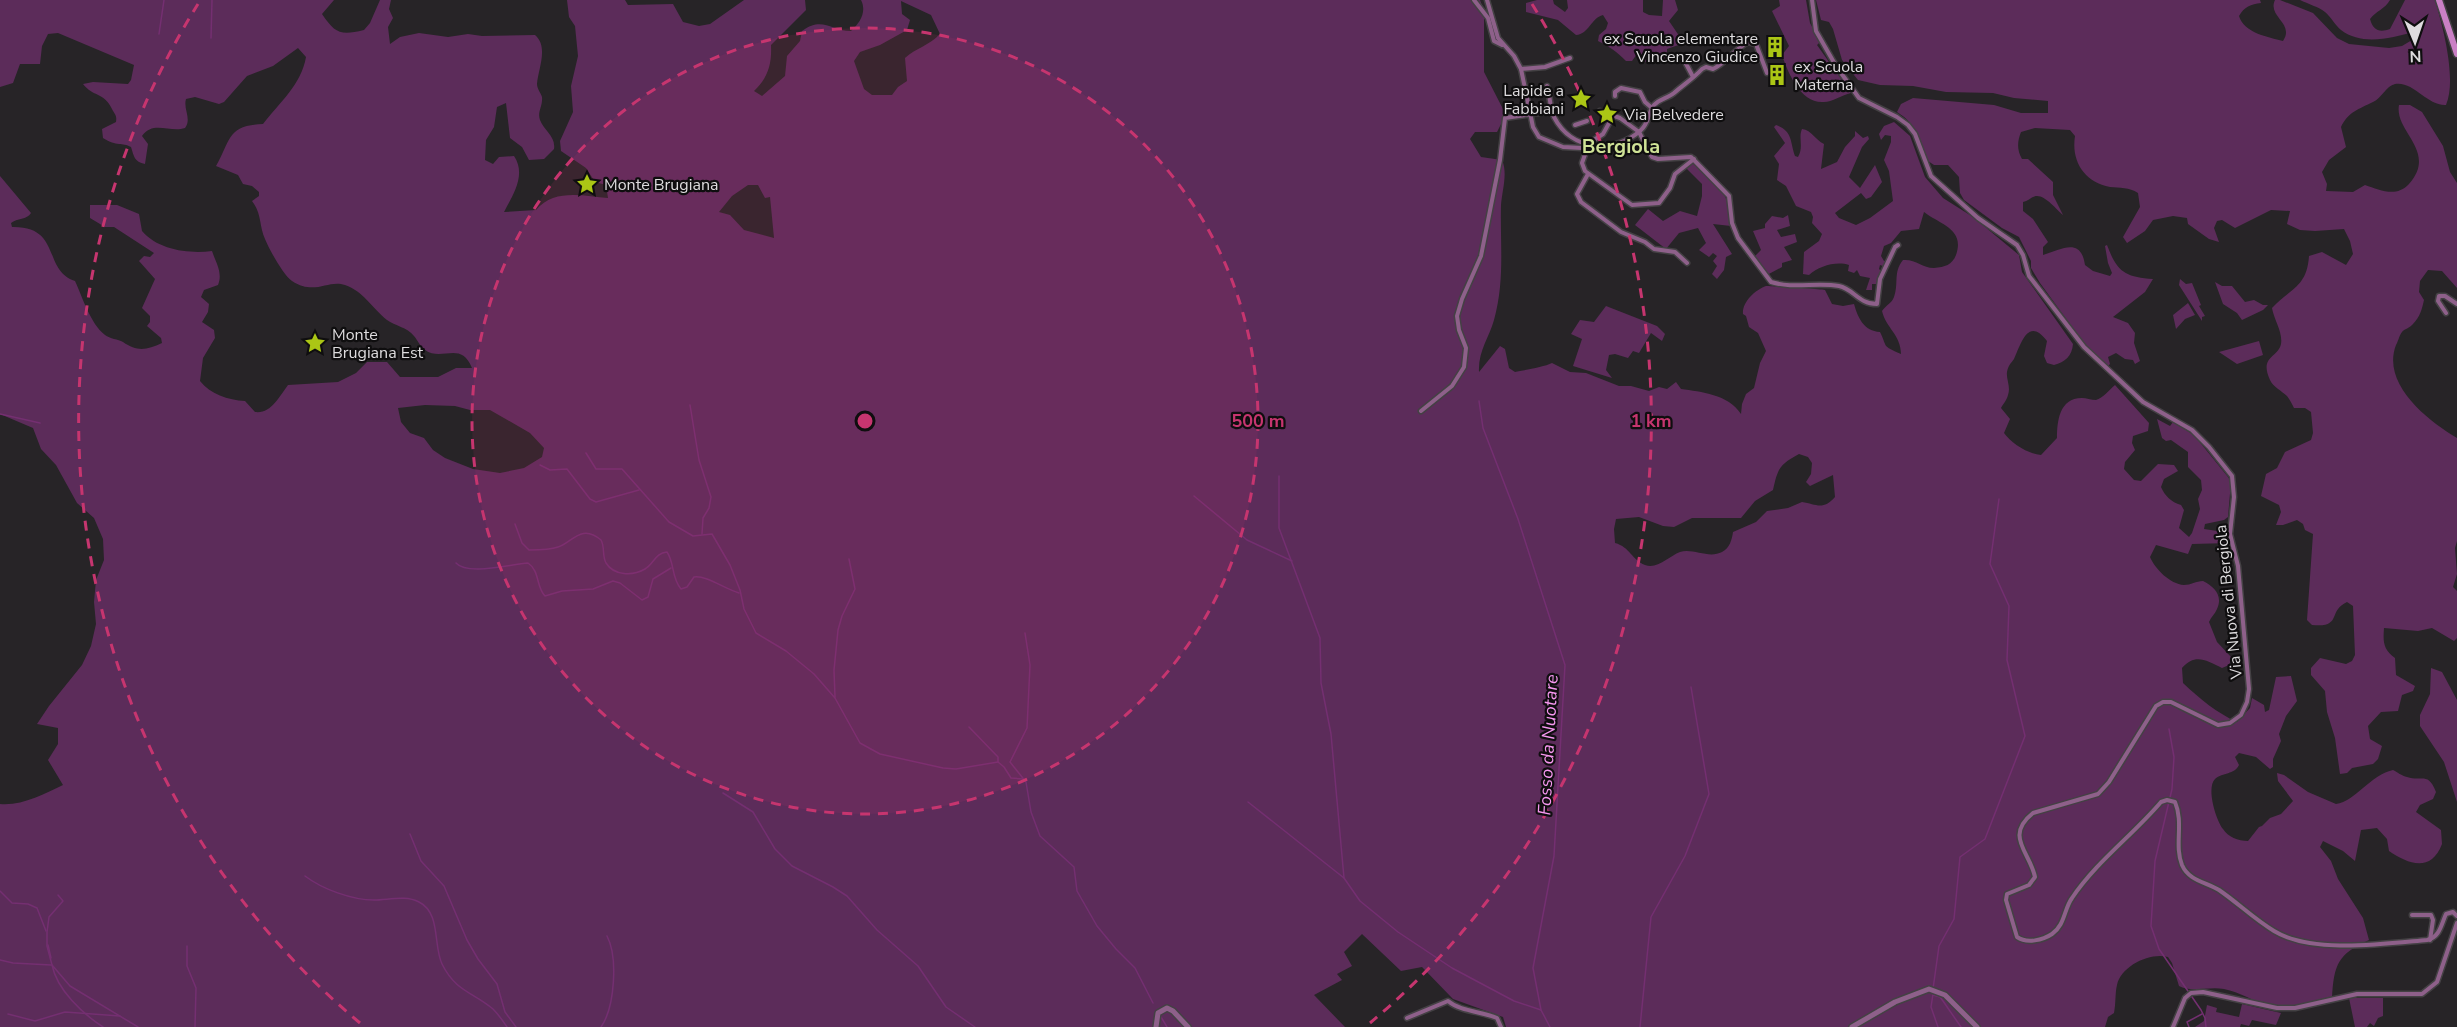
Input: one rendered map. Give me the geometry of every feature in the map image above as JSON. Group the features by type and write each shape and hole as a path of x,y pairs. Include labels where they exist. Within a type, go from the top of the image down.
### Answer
{"main road":[{"path":"2439,0 2457,54"}],"street":[{"path":"1474,0 1488,18 1494,41 1514,56 1521,69 1535,132 1544,141 1570,149 1588,145 1609,147 1639,132 1646,125 1653,108 1706,67 1713,69 1724,63 1735,49 1752,41 1756,44 1767,73"},
{"path":"1487,0 1494,28 1502,45"},
{"name":"Via Nuova di Bergiola","path":"1812,0 1816,31 1836,66 1859,98 1908,125 1915,134 1931,176 1978,218 2017,244 2029,276 2084,347 2143,402 2200,437 2227,469 2234,484 2230,528 2238,566 2247,658 2249,689 2245,708 2237,720 2218,725 2171,702 2163,702 2156,706 2109,782 2098,794 2033,813 2024,820 2019,842 2035,877 2029,885 2007,894 2006,900 2017,938 2029,941 2053,934 2062,924 2072,897 2119,844 2161,802 2167,800 2175,802 2180,813 2180,856 2186,872 2197,881 2217,889 2274,931 2311,944 2430,939"},
{"path":"1521,69 1545,67 1570,58"},
{"path":"1683,58 1693,77"},
{"path":"1547,86 1552,111 1557,121 1569,134 1588,145"},
{"path":"1615,96 1615,92 1621,88 1640,92 1645,102 1653,108"},
{"path":"1421,411 1452,386 1464,367 1466,348 1459,330 1457,316 1462,298 1481,256 1500,160 1505,118 1552,111"},
{"path":"1600,111 1620,118 1639,132 1647,151 1654,158 1687,156 1694,159 1729,196 1732,223 1738,238 1769,280 1777,284 1838,286 1868,303 1878,303 1880,279 1898,244"},
{"path":"1613,116 1605,131 1588,145 1582,163 1588,174 1632,205 1659,203 1670,188 1675,174 1694,159"},
{"path":"1575,124 1587,121"},
{"path":"1588,174 1576,194 1581,202 1621,232 1645,242 1654,249 1675,252 1687,263"},
{"path":"2446,313 2438,301 2439,296 2445,296 2457,304"},
{"path":"2430,939 2438,934 2446,914 2453,912 2457,916"},
{"path":"2412,915 2431,915 2433,920 2430,939"},
{"path":"2173,1027 2185,998 2195,993 2286,1008 2357,994 2422,994 2437,982 2457,923"},
{"path":"1851,1027 1895,1002 1929,989 1945,995 1977,1027"},
{"path":"1407,1018 1448,1001 1458,1008 1482,1012 1497,1018 1501,1027"},
{"path":"1156,1027 1158,1013 1167,1008 1173,1011 1188,1027"}],"shaded area":[{"path":"0,0 334,0 322,14 335,29 349,33 364,30 370,23 380,0 391,0 389,9 393,18 388,27 390,44 400,37 419,33 448,37 468,34 535,35 542,52 537,84 542,97 539,117 552,137 554,149 544,159 529,160 522,147 510,138 506,103 497,107 494,127 486,140 485,160 493,164 499,157 514,156 519,171 517,185 504,212 536,210 543,203 560,196 608,198 606,185 595,182 586,168 561,151 560,141 573,112 571,86 578,56 575,26 569,17 567,0 625,0 628,5 673,4 683,22 699,26 710,24 744,0 805,0 806,10 771,45 768,70 763,81 754,91 762,96 785,76 787,56 800,41 802,31 821,24 851,31 862,17 861,0 1480,0 1484,11 1484,72 1504,111 1504,118 1497,132 1475,132 1470,139 1481,157 1502,160 1505,176 1501,205 1500,291 1494,320 1480,358 1479,372 1500,346 1505,349 1509,368 1515,372 1552,363 1570,372 1586,373 1619,386 1631,386 1649,391 1659,387 1667,389 1676,382 1681,389 1722,398 1736,407 1741,414 1742,404 1746,394 1754,388 1760,363 1766,351 1758,333 1749,327 1746,316 1743,314 1747,301 1758,290 1766,286 1825,290 1832,304 1843,306 1854,304 1860,319 1866,326 1880,332 1886,346 1901,354 1899,342 1882,311 1894,297 1900,264 1903,260 1908,260 1930,268 1938,268 1948,265 1956,255 1958,246 1954,233 1924,212 1919,229 1901,231 1891,243 1884,246 1881,256 1884,261 1888,261 1883,266 1880,265 1881,271 1877,284 1872,284 1872,290 1866,290 1870,278 1860,276 1857,270 1854,273 1848,271 1849,265 1833,264 1809,275 1803,274 1804,252 1819,241 1822,234 1812,223 1811,212 1796,206 1786,186 1777,180 1779,164 1774,156 1785,143 1774,127 1776,125 1781,127 1788,134 1795,156 1798,157 1800,153 1802,129 1824,144 1821,169 1837,162 1845,147 1855,136 1855,131 1863,138 1868,136 1869,139 1862,147 1849,177 1860,188 1875,165 1882,182 1871,197 1866,199 1861,193 1835,213 1839,218 1856,225 1893,201 1889,171 1884,160 1891,136 1885,135 1881,140 1879,134 1884,126 1894,122 1910,136 1925,177 1943,198 1973,217 2019,255 2022,272 2073,344 2067,358 2054,365 2047,363 2044,356 2047,341 2035,331 2026,335 2007,372 2009,392 2001,408 2010,419 2004,433 2007,437 2025,450 2041,455 2057,438 2059,418 2068,402 2082,398 2096,400 2104,396 2115,385 2149,423 2148,431 2133,436 2132,443 2135,450 2125,462 2124,469 2134,480 2141,481 2158,464 2174,465 2178,471 2164,479 2161,487 2169,498 2181,505 2184,510 2179,528 2189,537 2200,509 2198,499 2202,490 2201,480 2188,467 2188,452 2171,440 2166,441 2162,438 2157,419 2170,426 2173,422 2194,435 2231,482 2228,517 2205,524 2204,529 2224,532 2230,543 2192,544 2188,554 2156,545 2150,557 2159,571 2173,582 2184,585 2203,581 2214,589 2218,596 2219,604 2209,622 2217,642 2232,658 2229,665 2222,668 2196,659 2182,668 2183,683 2196,695 2237,722 2250,708 2252,698 2264,705 2265,712 2269,710 2276,677 2291,676 2297,701 2286,716 2279,734 2281,741 2273,759 2273,767 2270,769 2256,757 2239,753 2235,757 2239,765 2237,768 2218,777 2212,783 2213,804 2220,825 2225,832 2234,838 2248,841 2259,827 2270,818 2281,814 2293,801 2278,781 2277,773 2284,775 2308,792 2336,804 2350,798 2377,777 2393,770 2412,778 2427,779 2433,786 2436,792 2433,799 2420,805 2416,812 2441,830 2442,844 2432,859 2418,863 2389,851 2387,839 2377,828 2361,830 2355,861 2343,851 2323,841 2320,847 2331,861 2338,879 2363,918 2369,940 2350,950 2340,961 2334,977 2332,998 2292,1007 2276,1008 2224,989 2184,988 2179,986 2168,957 2153,957 2137,962 2124,972 2116,988 2114,1013 2108,1017 2105,1027 1506,1027 1503,1017 1453,999 1422,967 1401,971 1362,934 1344,952 1352,966 1337,974 1342,980 1314,995 1345,1027 0,1027 0,804 25,801 63,785 48,760 58,744 58,728 37,724 82,665 91,646 96,624 94,602 96,580 104,560 103,539 94,518 77,503 56,465 41,449 33,428 0,414 0,176 31,213 11,223 12,227 38,233 45,241 58,268 75,281 91,317 100,330 107,336 138,349 162,343 161,338 147,326 150,316 142,308 155,279 139,261 144,256 150,257 154,253 114,227 105,227 90,218 90,205 117,205 139,214 142,231 156,243 184,251 212,251 220,276 219,281 218,285 204,290 201,297 209,304 208,312 202,322 214,330 215,338 203,358 200,381 220,396 245,401 255,412 270,408 288,385 338,382 356,373 367,362 387,362 400,377 438,377 456,368 472,368 468,360 457,353 438,354 425,350 411,333 387,320 362,296 345,285 308,287 292,281 277,262 263,234 252,201 259,196 259,192 252,186 243,184 238,175 216,166 236,131 243,127 263,124 295,85 306,57 298,48 273,66 247,76 224,102 219,104 195,97 186,99 188,121 185,128 156,128 146,131 142,136 148,144 145,164 137,160 131,147 103,138 102,129 116,122 115,115 106,100 83,84 93,82 128,84 134,65 58,33 48,34 42,46 40,64 20,64 13,83 0,87","holes":["901,1 931,15 940,34 905,58 907,81 892,95 872,95 864,89 854,61 860,52 880,45 907,30 910,20 902,14","748,185 758,185 765,198 770,197 774,238 744,230 730,215 719,212 732,196","425,405 490,410 530,433 544,448 542,457 524,468 500,473 473,469 445,458 433,450 424,438 410,433 401,422 398,408","1799,454 1808,457 1812,463 1811,474 1806,482 1810,486 1833,475 1835,497 1823,505 1802,502 1788,508 1767,511 1756,522 1733,532 1729,546 1717,554 1685,551 1654,566 1649,566 1641,563 1624,547 1615,543 1616,519 1639,517 1663,526 1674,527 1692,518 1741,518 1755,501 1773,490 1780,468"]},
{"path":"1553,0 1554,4 1565,12 1568,8 1567,0 1643,0 1643,12 1662,16 1663,0 1675,0 1678,10 1669,21 1684,43 1667,49 1667,55 1663,60 1658,60 1654,55 1645,62 1637,54 1632,61 1626,61 1598,41 1599,35 1606,29 1608,23 1603,15 1584,32 1576,35 1558,20 1526,12 1526,3"},
{"path":"1779,0 1806,0 1810,23 1820,42 1817,45 1851,93 1827,102 1816,101 1802,93 1782,55 1789,46 1772,11 1780,6"},
{"path":"1816,0 2260,0 2261,3 2243,10 2239,16 2242,22 2257,33 2283,41 2286,29 2274,6 2275,0 2280,0 2313,13 2337,38 2349,44 2389,48 2402,46 2417,37 2414,32 2377,39 2358,38 2341,30 2323,10 2300,0 2390,0 2370,19 2377,30 2383,31 2390,29 2405,0 2435,0 2445,38 2449,67 2449,94 2446,105 2433,102 2408,86 2392,85 2376,100 2347,118 2341,127 2346,147 2329,160 2322,172 2327,184 2326,191 2353,192 2365,185 2388,192 2404,188 2417,172 2419,162 2413,142 2399,115 2399,105 2410,105 2422,112 2443,146 2450,172 2457,183 2457,288 2442,271 2428,270 2420,281 2419,292 2424,300 2420,313 2412,325 2401,334 2393,359 2395,374 2410,400 2433,422 2457,438 2457,541 2455,548 2457,574 2453,587 2457,591 2457,638 2454,641 2432,628 2418,631 2384,628 2385,645 2395,658 2396,675 2415,686 2413,691 2402,695 2398,711 2381,712 2368,726 2370,739 2382,746 2378,759 2373,764 2352,768 2347,773 2340,774 2325,691 2311,675 2311,668 2320,658 2346,664 2352,661 2355,655 2353,606 2347,602 2341,606 2328,624 2312,625 2307,620 2313,534 2305,530 2303,524 2297,520 2276,525 2281,512 2279,505 2261,496 2266,474 2277,468 2285,452 2311,440 2313,433 2311,412 2305,408 2294,408 2287,396 2271,382 2267,372 2270,358 2281,344 2281,335 2272,308 2301,281 2308,266 2309,256 2322,252 2346,265 2353,254 2344,229 2300,230 2287,224 2290,211 2271,210 2235,228 2222,220 2217,221 2214,228 2219,242 2209,239 2188,224 2187,218 2173,216 2153,220 2145,231 2127,243 2123,237 2140,207 2138,193 2101,184 2086,175 2077,162 2075,136 2070,130 2035,128 2021,132 2018,146 2022,159 2028,159 2053,182 2053,195 2063,215 2040,197 2035,196 2023,202 2023,211 2033,219 2048,242 2043,247 2043,255 2064,248 2075,248 2083,256 2085,265 2093,271 2110,276 2112,273 2108,263 2105,246 2107,245 2114,261 2123,271 2135,277 2153,279 2145,292 2113,317 2128,323 2135,333 2134,343 2140,361 2135,364 2133,360 2125,359 2116,353 2108,357 2110,364 2107,367 2086,346 2040,283 2031,268 2031,261 2019,237 2002,228 1964,200 1960,193 1959,177 1948,165 1934,165 1928,161 1914,128 1897,112 1901,104 1913,98 1994,105 2021,113 2048,113 2048,101 2014,98 1993,93 1946,92 1913,86 1880,85 1858,80 1842,60 1829,22 1821,20"},
{"path":"1695,162 1721,189 1730,214 1731,226 1713,224 1732,254 1726,257 1724,270 1717,279 1712,274 1717,266 1713,261 1717,256 1713,253 1709,257 1699,250 1706,243 1698,228 1679,233 1666,249 1635,225 1648,209 1663,221 1680,211 1697,216 1702,196 1702,184 1686,168"},
{"path":"1788,215 1790,226 1777,230 1781,237 1795,234 1797,242 1784,247 1792,260 1782,263 1782,267 1767,275 1754,257 1761,250 1753,231 1765,228 1765,224 1772,216 1783,218"},
{"path":"2180,279 2186,284 2192,283 2201,305 2199,306 2205,316 2202,317 2202,321 2179,285"},
{"path":"2215,282 2222,286 2232,286 2245,302 2254,300 2268,305 2263,310 2242,320 2237,313 2223,304"},
{"path":"2188,303 2195,315 2185,319 2176,329 2173,315"},
{"path":"1606,306 1657,326 1665,334 1662,341 1651,333 1639,353 1633,351 1628,358 1615,354 1609,355 1606,370 1612,378 1573,366 1582,339 1571,334 1580,320 1594,322"},
{"path":"2259,341 2263,355 2237,364 2219,352"},
{"path":"2431,668 2442,672 2457,700 2457,802 2444,762 2420,726 2420,715 2430,694"},
{"path":"2349,998 2383,998 2383,1016 2378,1018 2374,1026 2370,1023 2367,1027 2355,1027"},
{"path":"2242,1004 2281,1013 2276,1025 2252,1020 2249,1026 2241,1024 2240,1027 2195,1027 2204,1021 2207,1005 2217,1008 2216,1012 2239,1017"}],"waterway":[{"path":"159,34 164,0"},
{"path":"211,38 212,0"},
{"name":"Fosso da Nuotare","path":"1479,401 1483,428 1518,519 1565,665 1554,856 1533,968 1541,1010 1550,1027"},
{"path":"690,405 699,460 711,497 709,508 703,518 702,534"},
{"path":"0,414 40,423"},
{"path":"586,453 596,469 622,469 669,522 693,536 712,534 730,565 740,590 744,609 756,633 786,651 814,674 835,698 860,743 880,754 943,768 956,769 998,762"},
{"path":"540,465 550,470 567,469 590,499 596,502 639,490"},
{"path":"1279,476 1279,528 1320,638 1321,683 1331,734 1344,878 1360,901 1398,932 1452,968 1514,1001 1541,1010"},
{"path":"1194,496 1247,540 1292,561"},
{"path":"1933,989 1939,946 1954,919 1960,857 1985,839 2025,736 2007,660 2009,606 1990,564 1999,499"},
{"path":"515,524 522,543 529,550 555,548 577,536 588,533 601,540 604,557 609,567 624,574 648,567 657,556 667,552 681,589 687,587 694,577 699,577 739,593"},
{"path":"835,697 834,670 838,630 855,589 849,559"},
{"path":"456,563 470,569 528,563 532,566 545,596 562,591 593,589 613,581 620,583 642,600 648,597 653,579 671,568"},
{"path":"1025,633 1030,665 1027,728 1010,762 1026,782 1031,812 1040,836 1074,867 1077,891 1097,926 1135,968 1153,1003"},
{"path":"1640,1027 1651,917 1685,856 1709,794 1691,687"},
{"path":"969,727 998,757 998,762 1011,778 1023,779"},
{"path":"2169,729 2174,757 2172,789 2155,861 2151,926 2159,949 2201,1010 2206,1027"},
{"path":"723,793 753,812 775,849 792,866 847,896 877,930 918,966 946,1007 975,1027"},
{"path":"1248,802 1344,878"},
{"path":"410,834 421,861 444,886 467,940 497,984 505,1012 516,1027"},
{"path":"305,876 347,896 365,900 408,899 426,907 434,921 439,956 447,973 459,986 493,1009 507,1027"},
{"path":"0,891 12,903 28,904 37,908 46,931"},
{"path":"58,895 63,901 49,917 47,932 47,946 52,965 70,986 138,1027"},
{"path":"601,1027 606,1018 612,995 614,969 607,936"},
{"path":"48,945 51,958"},
{"path":"187,946 187,966 196,988 195,1027"},
{"path":"0,960 51,965"},
{"path":"52,965 59,983 72,1001 103,1027"},
{"path":"1933,994 1931,1007 1938,1027"},
{"path":"1933,995 1940,997 1961,1027"},
{"path":"8,1014 35,1021 65,1012 120,1016"},
{"path":"2189,1027 2187,1022 2202,1014"},
{"path":"1161,1017 1167,1027"}],"place":[{"name":"ex Scuola elementare Vincenzo Giudice","path":"1775,47"},
{"name":"ex Scuola Materna","path":"1777,75"},
{"name":"Lapide a Fabbiani","path":"1581,99"},
{"name":"Via Belvedere","path":"1607,114"},
{"name":"Monte Brugiana","path":"587,184"},
{"name":"Monte Brugiana Est","path":"315,343"}],"district":[{"name":"Bergiola","path":"1621,146"}]}
